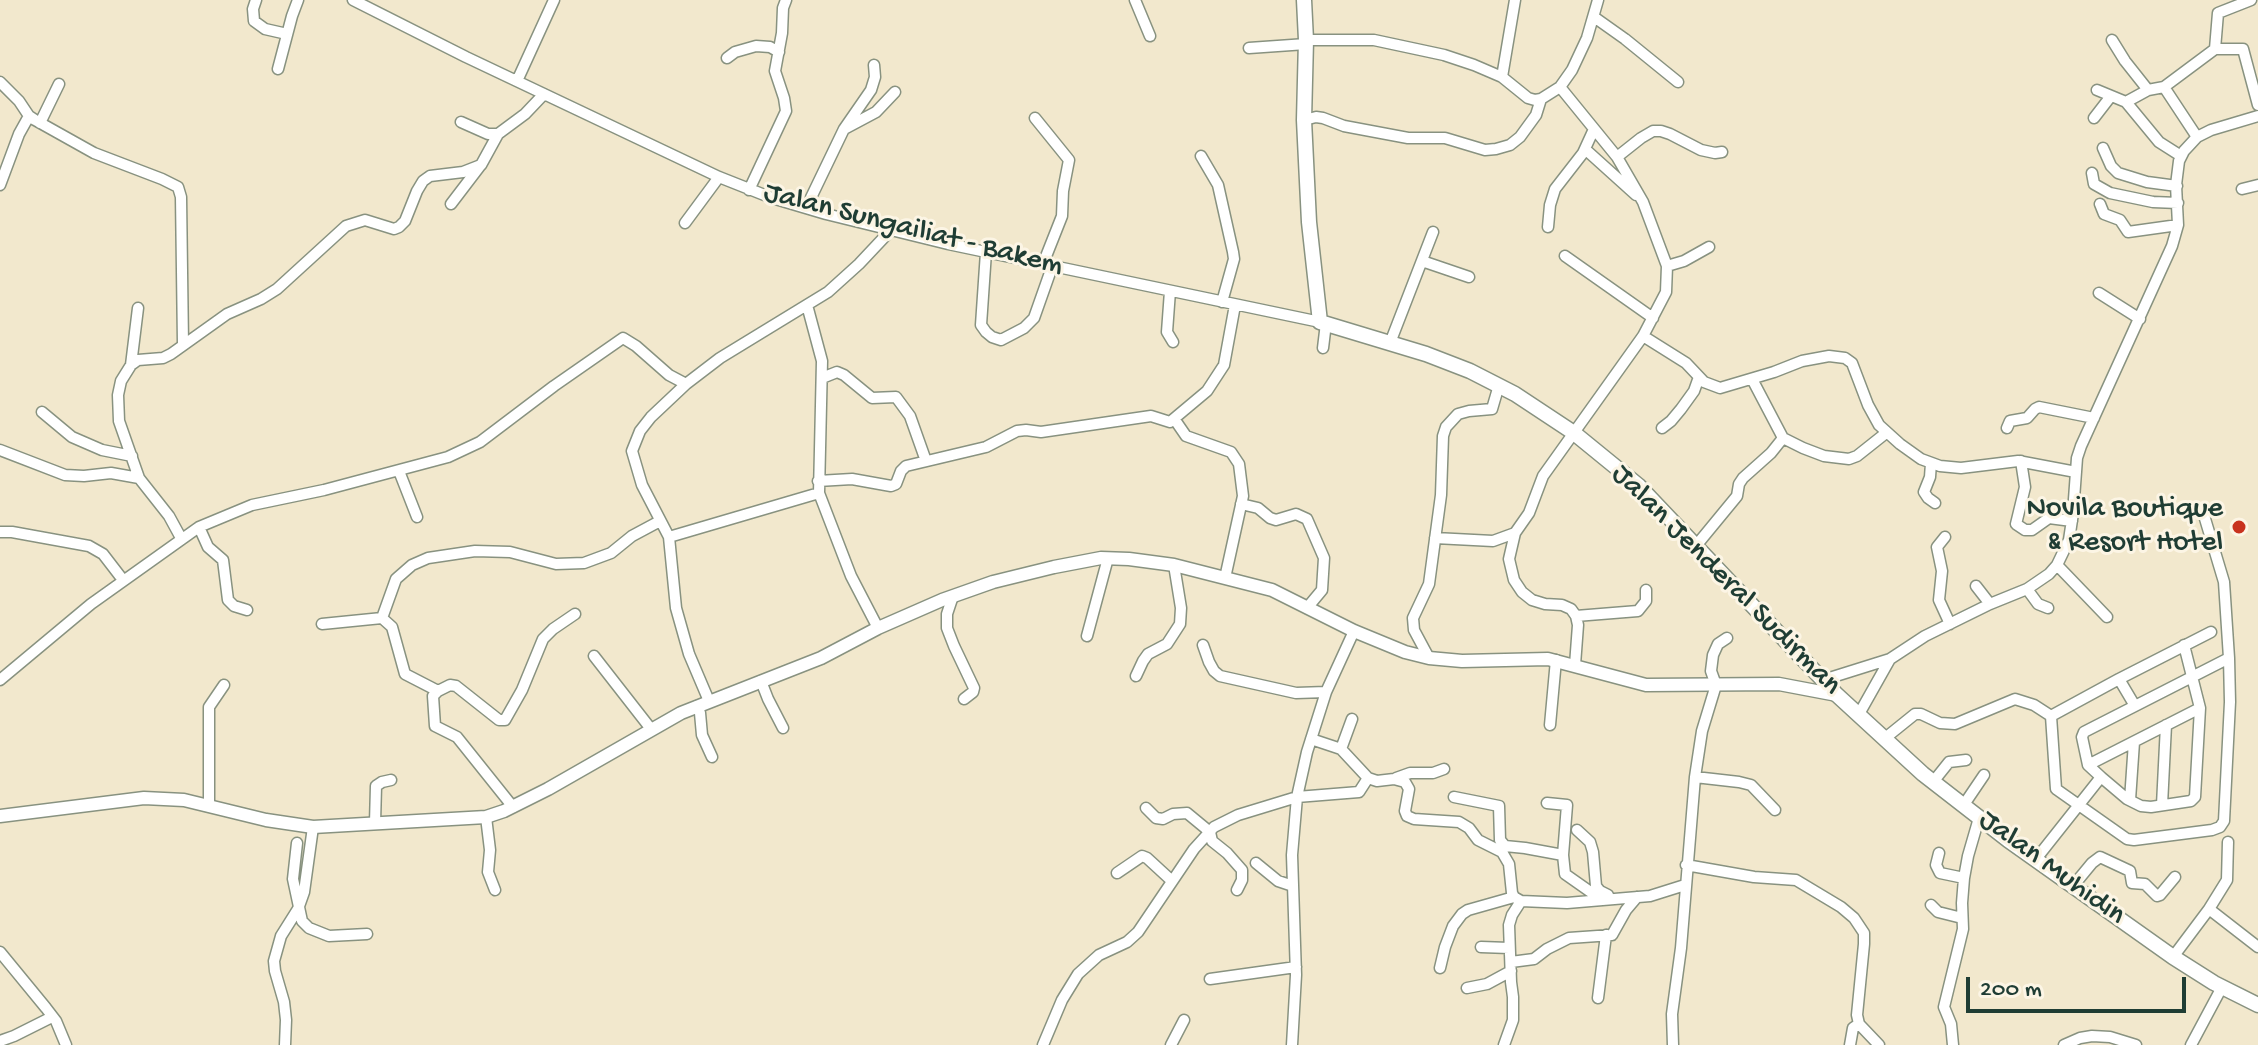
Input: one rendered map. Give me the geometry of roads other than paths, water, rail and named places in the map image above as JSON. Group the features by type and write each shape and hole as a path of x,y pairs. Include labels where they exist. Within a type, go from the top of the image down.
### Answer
{"highway":[{"path":"1303,0 1309,222 1323,322"},
{"name":"Jalan Jenderal Sudirman","path":"1323,322 1470,371 1499,385 1574,433 1639,486 1837,695 1859,714"},
{"name":"Jalan Muhidin","path":"1859,714 1933,782 2073,886 2173,957 2222,987 2256,999"}],"main road":[{"path":"0,816 144,798 184,800 266,820 313,827 486,817 548,789 651,729 703,704 833,652 878,628 953,596 993,582 1054,567 1108,558 1174,565 1272,590 1354,631 1405,652 1429,658 1556,660 1632,683 1666,686 1791,685 1837,695"},
{"path":"1791,685 1810,666"}],"street":[{"path":"256,0 254,21 265,29 287,34"},
{"path":"278,69 298,0"},
{"name":"Jalan Sungailiat - Bakem","path":"353,0 749,190 806,208 986,252 1323,322"},
{"path":"517,81 554,0"},
{"path":"749,190 786,111 775,71 786,0"},
{"path":"1135,0 1150,36"},
{"path":"1502,77 1515,0"},
{"path":"1249,48 1374,40 1401,44 1464,61 1502,77 1535,100 1560,87 1572,70 1587,38 1598,0"},
{"path":"2215,49 2218,13 2251,0"},
{"path":"1594,17 1678,82"},
{"path":"2112,40 2148,90"},
{"path":"727,58 735,52 756,46 770,47 779,52"},
{"path":"2126,102 2148,90 2164,87 2215,49 2243,49 2258,105"},
{"path":"806,208 844,129 871,90 875,77 874,65"},
{"path":"0,82 29,116 40,123 94,153 178,187 181,197 183,344"},
{"path":"40,123 59,84"},
{"path":"1560,87 1617,157 1643,202 1667,266 1666,292 1643,336 1543,476 1529,513 1515,533 1509,563 1522,592 1532,600 1562,605 1571,609 1576,616 1575,665"},
{"path":"2164,87 2197,137"},
{"path":"2097,90 2126,102 2159,142 2181,156"},
{"path":"844,129 876,112 895,92"},
{"path":"451,204 481,165 498,134 525,114 544,94"},
{"path":"2094,118 2111,96"},
{"path":"1304,120 1323,118 1344,126 1408,138 1445,138 1485,150 1510,145 1520,137 1536,115 1541,99"},
{"path":"0,185 29,116"},
{"path":"1823,680 1890,659 1925,636 2027,589 2057,565 2069,540 2081,446 2169,254 2178,225 2177,171 2181,156 2197,137 2258,116"},
{"path":"986,252 981,325 992,337 1001,340 1024,328 1034,318 1062,216 1069,160 1035,118"},
{"path":"461,122 488,134 498,134"},
{"path":"1548,227 1555,189 1585,149 1594,129"},
{"path":"1617,157 1653,131 1661,131 1701,150 1722,152"},
{"path":"2103,148 2111,166 2118,173 2147,182 2177,186"},
{"path":"1585,149 1643,202"},
{"path":"1201,156 1218,185 1232,240 1234,259 1222,302"},
{"path":"181,538 169,516 139,478 119,421 121,381 131,365 138,360 163,358 227,314 277,289 346,226 365,220 394,229 399,227 405,221 417,191 430,176 463,172 481,165"},
{"path":"2092,173 2094,184 2110,193 2153,202 2178,203"},
{"path":"685,223 719,177"},
{"path":"2242,189 2258,185"},
{"path":"2100,204 2104,214 2120,220 2128,232 2178,225"},
{"path":"712,757 702,735 700,713 703,704 676,608 669,537 642,485 632,451 640,431 651,417 686,384 720,358 828,292 891,230"},
{"path":"1390,343 1433,232"},
{"path":"1667,266 1684,261 1709,247"},
{"path":"1565,256 1653,318"},
{"path":"1422,261 1469,277"},
{"path":"1170,291 1167,332 1173,342"},
{"path":"2099,293 2140,319"},
{"path":"807,305 817,339 822,378 819,493 851,576 878,628"},
{"path":"818,481 847,478 891,486 898,480 903,468 986,447 1017,431 1041,432 1151,416 1170,422 1175,420 1207,391 1224,365 1235,305"},
{"path":"131,365 138,308"},
{"path":"1323,322 1323,348"},
{"path":"1643,336 1686,363 1710,386 1720,388 1817,358 1845,358 1852,363 1879,425 1921,459 1940,466 1961,468 2021,461 2076,472"},
{"path":"0,680 123,580 199,527 252,505 324,490 448,457 480,442 623,338 669,375 686,384"},
{"path":"822,378 837,372 872,398 896,397 910,416 926,461"},
{"path":"1662,428 1681,409 1694,391 1699,377"},
{"path":"1752,379 1783,438 1824,456 1849,459 1886,433"},
{"path":"1429,658 1414,630 1413,618 1428,589 1441,495 1442,446 1446,427 1462,412 1492,409 1499,385"},
{"path":"2007,428 2010,421 2027,418 2039,407 2094,418"},
{"path":"42,412 72,437 102,450 132,456"},
{"path":"1175,420 1182,434 1231,452 1239,464 1243,496 1225,578"},
{"path":"1695,547 1737,496 1743,478 1783,438"},
{"path":"0,450 65,475 111,473 139,478"},
{"path":"2021,461 2025,487 2016,524 2018,527 2032,530 2051,518 2072,521"},
{"path":"1931,463 1924,492 1935,503"},
{"path":"399,471 417,517"},
{"path":"669,537 819,493"},
{"path":"1241,504 1258,508 1276,520 1296,514 1307,519 1324,558 1322,590 1325,616"},
{"path":"2051,716 2056,788 2059,793 2131,841 2220,827 2224,821 2227,797 2229,658 2224,582 2203,512"},
{"path":"382,618 396,579 412,565 428,558 475,551 510,552 556,564 584,563 611,553 632,536 660,521"},
{"path":"199,527 208,547 223,560 228,600 234,606 247,610"},
{"path":"0,532 89,546 103,554 123,580"},
{"path":"1435,538 1493,541 1515,533"},
{"path":"1945,537 1937,551 1942,571 1939,600 1950,624"},
{"path":"1087,636 1108,558"},
{"path":"1136,676 1148,654 1167,644 1180,624 1181,608 1174,565"},
{"path":"2057,565 2107,617"},
{"path":"1976,586 1990,604"},
{"path":"2027,589 2036,602 2048,608"},
{"path":"1307,608 1322,590"},
{"path":"1576,616 1638,611 1646,601 1646,590"},
{"path":"953,596 947,614 947,628 974,688 964,699"},
{"path":"513,807 457,737 435,726 433,698 438,691 450,685 456,686 499,720 505,720 522,690 543,639 575,614"},
{"path":"322,624 382,618 392,627 405,674 438,691"},
{"path":"1292,1045 1297,947 1292,855 1297,797 1326,692 1354,631"},
{"path":"2051,716 2211,632"},
{"path":"1673,1045 1672,1014 1681,948 1695,777 1702,731 1716,685 1711,671 1713,655 1718,644 1727,638"},
{"path":"1203,645 1209,662 1220,676 1296,693 1326,692"},
{"path":"2184,645 2192,677 2200,708 2195,797 2191,801 2141,806 2088,765 2082,737 2084,732 2192,677 2229,658"},
{"path":"594,656 651,729"},
{"path":"1859,714 1890,659"},
{"path":"1550,725 1556,660"},
{"path":"2119,679 2135,706"},
{"path":"761,681 783,728"},
{"path":"209,806 209,707 224,685"},
{"path":"1884,739 1915,714 1940,723 1955,724 2015,699 2034,705 2051,716"},
{"path":"2088,765 2200,708"},
{"path":"1341,749 1352,719"},
{"path":"2162,805 2166,725"},
{"path":"1311,739 1341,749 1368,778 1377,781 1444,769"},
{"path":"2130,800 2134,742"},
{"path":"1933,782 1949,762 1966,760"},
{"path":"1963,806 1984,775"},
{"path":"1695,777 1751,785 1775,810"},
{"path":"2036,859 2101,777"},
{"path":"1043,1045 1062,1000 1078,974 1099,955 1132,938 1194,849 1220,823 1297,797 1359,792 1368,778"},
{"path":"1394,779 1408,785 1407,816 1465,824 1478,840 1502,852 1509,864 1511,891 1518,899"},
{"path":"375,823 376,786 391,780"},
{"path":"1454,797 1499,806 1500,840 1505,846 1563,855"},
{"path":"1547,803 1567,805 1563,855 1565,874 1602,900"},
{"path":"1146,808 1156,818 1163,819 1173,814 1187,813 1210,832 1212,841 1242,870 1242,880 1237,890"},
{"path":"486,817 490,850 488,872 495,890"},
{"path":"1953,1045 1951,1024 1944,1007 1963,929 1964,878 1979,818"},
{"path":"285,1045 285,1011 274,961 281,936 298,909 304,892 313,827"},
{"path":"1577,830 1590,842 1596,886 1616,898"},
{"path":"2173,957 2227,880 2228,842"},
{"path":"297,843 293,879 302,921 317,932 336,937 367,934"},
{"path":"1939,853 1936,865 1940,873 1964,878"},
{"path":"1117,873 1139,856 1145,856 1172,881"},
{"path":"2073,886 2100,857 2129,871 2132,883 2145,884 2157,896 2175,877"},
{"path":"1687,860 1743,875 1796,880 1854,918 1864,933 1857,1015 1859,1024 1879,1045"},
{"path":"1256,863 1278,881 1293,886"},
{"path":"1440,968 1449,936 1462,914 1518,899 1557,904 1650,896 1685,885"},
{"path":"1467,988 1487,984 1511,966 1534,959 1569,938 1615,932 1637,897"},
{"path":"1504,1045 1513,1020 1509,925 1518,899"},
{"path":"1931,905 1938,912 1962,918"},
{"path":"2209,909 2258,947"},
{"path":"1598,998 1606,935"},
{"path":"1481,947 1509,948"},
{"path":"0,952 52,1017 66,1045"},
{"path":"1210,979 1296,967"},
{"path":"2193,1040 2222,987"},
{"path":"0,1041 52,1017"},
{"path":"1171,1045 1184,1020"},
{"path":"1850,1045 1851,1032 1859,1024"},
{"path":"2064,1045 2092,1036 2110,1037 2136,1045"}],"place":[{"name":"Novila Boutique & Resort Hotel","path":"2239,527"}]}
